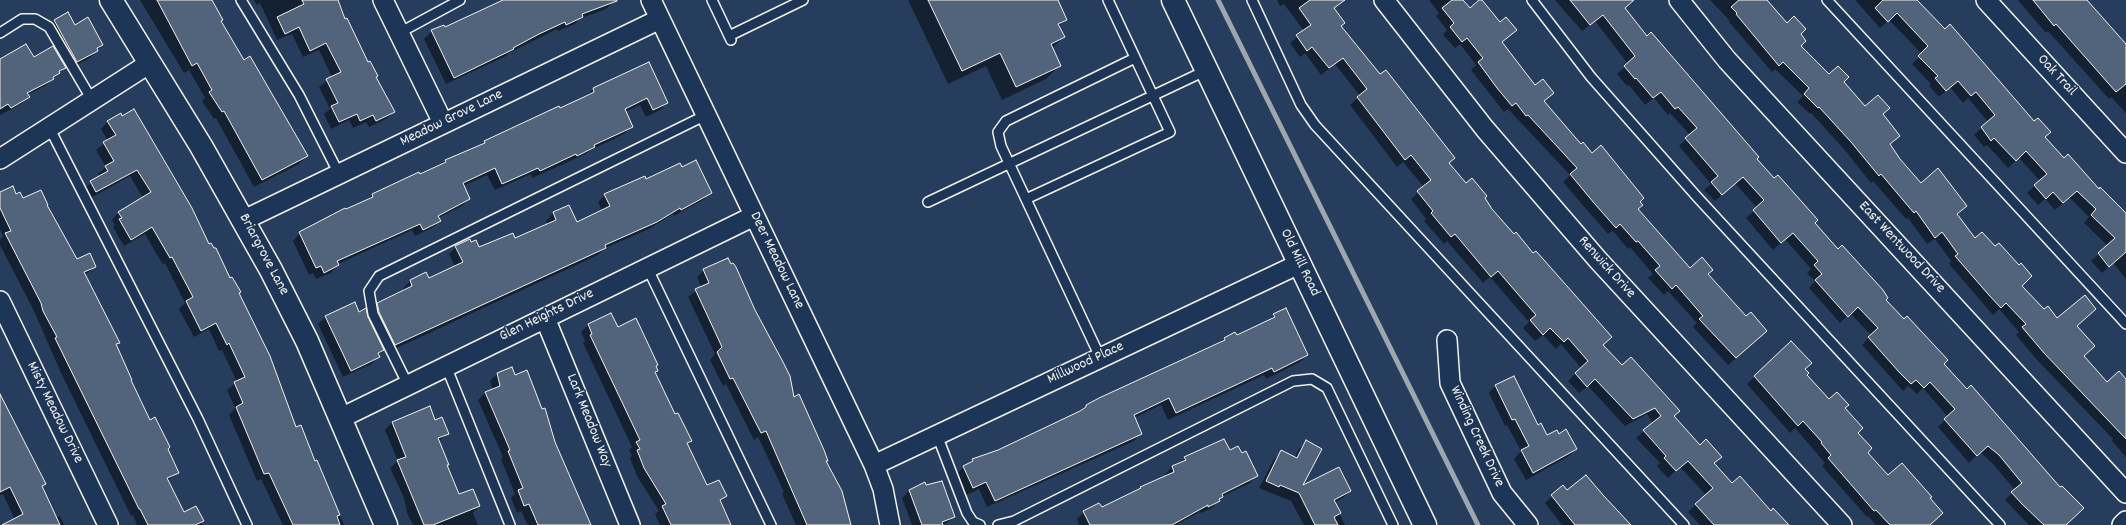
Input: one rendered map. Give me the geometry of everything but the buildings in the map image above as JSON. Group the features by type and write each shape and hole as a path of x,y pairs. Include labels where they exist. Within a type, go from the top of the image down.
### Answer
{"street":[{"name":"Briargrove Lane","path":"111,0 244,220 307,341 386,525"},
{"path":"383,0 443,123"},
{"name":"Deer Meadow Lane","path":"651,0 874,465 883,489 890,525"},
{"name":"Old Mill Road","path":"1173,0 1425,525"},
{"name":"Renwick Drive","path":"1384,0 1485,129 1598,260 1842,525"},
{"name":"East Wentwood Drive","path":"1679,0 1727,60 2126,494"},
{"name":"Oak Trail","path":"1986,0 2126,153"},
{"name":"Meadow Grove Lane","path":"244,220 660,19"},
{"path":"0,159 150,63"},
{"name":"Glen Heights Drive","path":"340,418 754,216"},
{"name":"Millwood Place","path":"874,465 1299,264"},
{"name":"Misty Meadow Drive","path":"0,300 108,525"},
{"name":"Lark Meadow Way","path":"545,318 630,525"},
{"name":"Winding Creek Drive","path":"1447,340 1450,383 1502,493 1528,525"},
{"path":"2122,525 2126,521"}],"lane":[{"path":"241,0 299,95 339,174"},
{"path":"399,33 460,0"},
{"path":"712,0 730,38 803,0"},
{"path":"1026,199 1170,132 1108,0"},
{"path":"1252,0 1301,104 1315,125 1684,525"},
{"path":"1532,0 1591,77 1693,192 2000,525"},
{"path":"1828,0 2126,324"},
{"path":"0,33 22,19 35,19 48,27 92,100"},
{"path":"1100,357 1001,146 998,132 1006,121 1135,58"},
{"path":"928,202 1207,70"},
{"path":"407,384 373,314 369,291 379,276 706,115"},
{"path":"49,127 198,419 247,525"},
{"path":"647,268 771,525"},
{"path":"446,366 510,525"},
{"path":"998,525 1014,521 1293,382 1312,379 1326,388 1393,525"},
{"path":"937,435 967,513 973,522 980,525"}],"waterway":[{"path":"1218,0 1478,525"}]}
